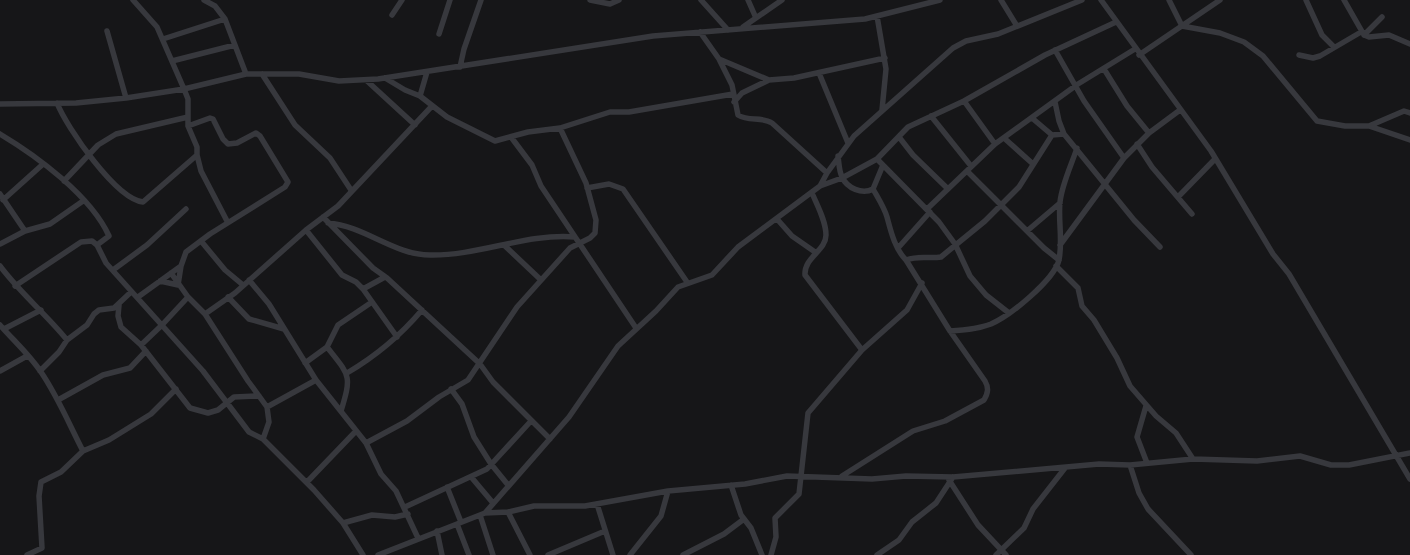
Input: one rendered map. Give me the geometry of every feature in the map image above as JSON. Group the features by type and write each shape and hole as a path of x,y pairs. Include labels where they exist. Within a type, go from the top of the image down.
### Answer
{"street":[{"path":"133,0 150,18 163,39 188,99 188,126 197,146 196,156 200,172 227,222"},
{"path":"204,0 215,6 225,19 246,74"},
{"path":"392,15 402,0"},
{"path":"439,34 450,0"},
{"path":"460,67 464,49 481,0"},
{"path":"590,0 610,4 619,0"},
{"path":"701,0 728,30"},
{"path":"748,0 756,18"},
{"path":"741,29 782,0"},
{"path":"0,104 57,103 126,98 184,89 246,74 299,74 338,81 385,78 652,36 877,16 920,2 940,0"},
{"path":"1001,0 1017,26"},
{"path":"820,186 826,173 848,144 882,110 953,48 966,41 998,34 1082,0"},
{"path":"1101,0 1216,159 1349,373 1394,455 1410,479"},
{"path":"1169,0 1182,26"},
{"path":"1140,55 1220,0"},
{"path":"1306,0 1322,35 1334,47"},
{"path":"1344,0 1362,33 1369,37 1389,35 1410,44"},
{"path":"877,16 885,58 882,110"},
{"path":"1299,55 1313,58 1320,56 1362,33 1382,17"},
{"path":"163,39 225,19"},
{"path":"483,514 578,405 618,346 656,311 673,291 687,282 712,275 728,256 820,186 842,178 877,159 908,128 964,100 1055,50 1116,22"},
{"path":"1182,26 1220,33 1244,42 1263,56 1317,121 1345,126 1369,126 1410,140"},
{"path":"107,31 126,98"},
{"path":"700,32 719,59 732,85 738,115 750,119 765,119 772,123 826,173"},
{"path":"172,61 235,45"},
{"path":"898,248 928,210 995,144 1075,87 1135,49"},
{"path":"1055,50 1075,87 1124,158"},
{"path":"734,102 742,93 769,80 819,73 885,58"},
{"path":"719,59 769,80"},
{"path":"1104,69 1127,106 1149,133"},
{"path":"420,96 427,72"},
{"path":"819,73 848,144"},
{"path":"262,74 295,125 330,158 351,190"},
{"path":"385,78 405,90 420,96 447,117 495,141 511,136 560,128 610,112 629,112 733,94"},
{"path":"366,80 415,125"},
{"path":"732,85 742,93"},
{"path":"964,100 995,144"},
{"path":"1055,102 1064,134 1134,220 1160,247"},
{"path":"57,103 68,126 89,154 119,189 134,201 143,202 196,156"},
{"path":"205,314 228,298 306,230 338,206 432,106"},
{"path":"1060,245 1072,232 1104,182 1124,158 1149,133 1180,110"},
{"path":"1369,126 1404,112 1410,113"},
{"path":"931,116 969,168 1058,263 1078,288 1082,306 1094,320 1117,358 1130,386 1146,406 1179,437 1193,459"},
{"path":"64,181 89,154 116,134 188,117"},
{"path":"178,285 181,266 186,252 227,222 285,187 288,182 256,133 236,143 228,144 210,118 188,126"},
{"path":"1032,118 1052,135 1064,134"},
{"path":"366,443 407,421 451,389 468,380 517,307 570,248 590,238 596,228 587,188 560,128"},
{"path":"0,134 64,181 94,212 109,236 97,245"},
{"path":"906,260 918,256 933,258 941,256 1002,205 1019,187 1052,135"},
{"path":"511,136 532,165 541,186 636,328"},
{"path":"899,137 913,155 948,189"},
{"path":"1004,138 1033,164"},
{"path":"1137,144 1192,214"},
{"path":"950,331 978,329 1009,314 1040,286 1058,263 1060,203 1063,186 1077,148"},
{"path":"838,156 842,178 852,188 868,192 873,189 883,165"},
{"path":"877,159 928,210 955,244 970,276 986,295 1009,314"},
{"path":"1178,197 1216,159"},
{"path":"25,231 2,197 42,164"},
{"path":"587,188 609,184 623,189 687,282"},
{"path":"842,476 913,431 945,421 984,400 988,391 985,380 950,331 922,283 898,248 884,210 873,189"},
{"path":"812,193 826,232 826,241 807,264 805,276 862,350"},
{"path":"0,244 25,231 50,224 83,201"},
{"path":"1027,231 1060,203"},
{"path":"112,270 147,245 186,209"},
{"path":"323,217 373,268 480,364 493,382 550,439"},
{"path":"777,219 792,236 815,252"},
{"path":"328,223 348,226 398,248 428,255 505,246 539,237 560,235 575,237"},
{"path":"306,230 342,275 356,282 363,289 397,337"},
{"path":"15,286 80,242 92,241 97,245 112,270 138,297 228,402 249,432 263,440 307,482 343,523 363,555"},
{"path":"200,241 225,270 243,285"},
{"path":"505,246 541,280"},
{"path":"0,266 15,286 41,310 67,340"},
{"path":"138,297 181,266"},
{"path":"171,273 178,285 205,314 267,407 269,422 263,440"},
{"path":"363,289 385,277"},
{"path":"249,280 270,304 316,380 366,443 381,474 396,491 405,507 418,538"},
{"path":"160,281 178,285"},
{"path":"771,555 776,537 774,520 800,494 808,413 862,350 907,310 922,283"},
{"path":"40,371 59,352 67,340 87,326 99,310 119,305 132,292"},
{"path":"141,345 162,326 188,297"},
{"path":"228,298 249,319 284,329"},
{"path":"305,363 327,347 338,325 372,302"},
{"path":"119,305 119,322 146,351 190,408 208,413 218,410 240,396 259,396"},
{"path":"41,310 2,327 21,346 40,371 58,400 83,451"},
{"path":"347,373 364,363 397,337 422,310"},
{"path":"327,347 347,373 348,387 341,411"},
{"path":"58,400 102,375 130,368 146,351"},
{"path":"0,371 27,356"},
{"path":"267,407 316,380"},
{"path":"27,555 38,552 42,548 40,484 72,463 83,451 109,440 151,414 176,389"},
{"path":"451,389 462,404 474,437 491,464 508,485"},
{"path":"1146,406 1136,437 1147,463"},
{"path":"405,507 447,487 472,478 491,464 531,421"},
{"path":"307,482 356,431"},
{"path":"378,555 483,514 508,512 534,506 597,504 668,492 787,476 802,478 842,476 872,479 906,476 951,478 1099,464 1130,465 1193,459 1257,461 1300,456 1321,463 1340,465 1410,453"},
{"path":"1130,465 1139,493 1148,509 1191,555"},
{"path":"996,555 1024,528 1034,509 1065,468"},
{"path":"472,478 493,503"},
{"path":"951,478 978,525 1006,555"},
{"path":"877,555 899,540 912,522 936,503 951,478"},
{"path":"731,485 744,519 751,528 762,555"},
{"path":"447,487 469,555"},
{"path":"630,555 661,516 668,492"},
{"path":"597,504 612,555"},
{"path":"508,512 530,555"},
{"path":"343,523 372,515 395,517 408,514"},
{"path":"483,514 493,555"},
{"path":"684,555 724,534 744,519"},
{"path":"438,531 442,555"},
{"path":"548,555 605,531"}]}
